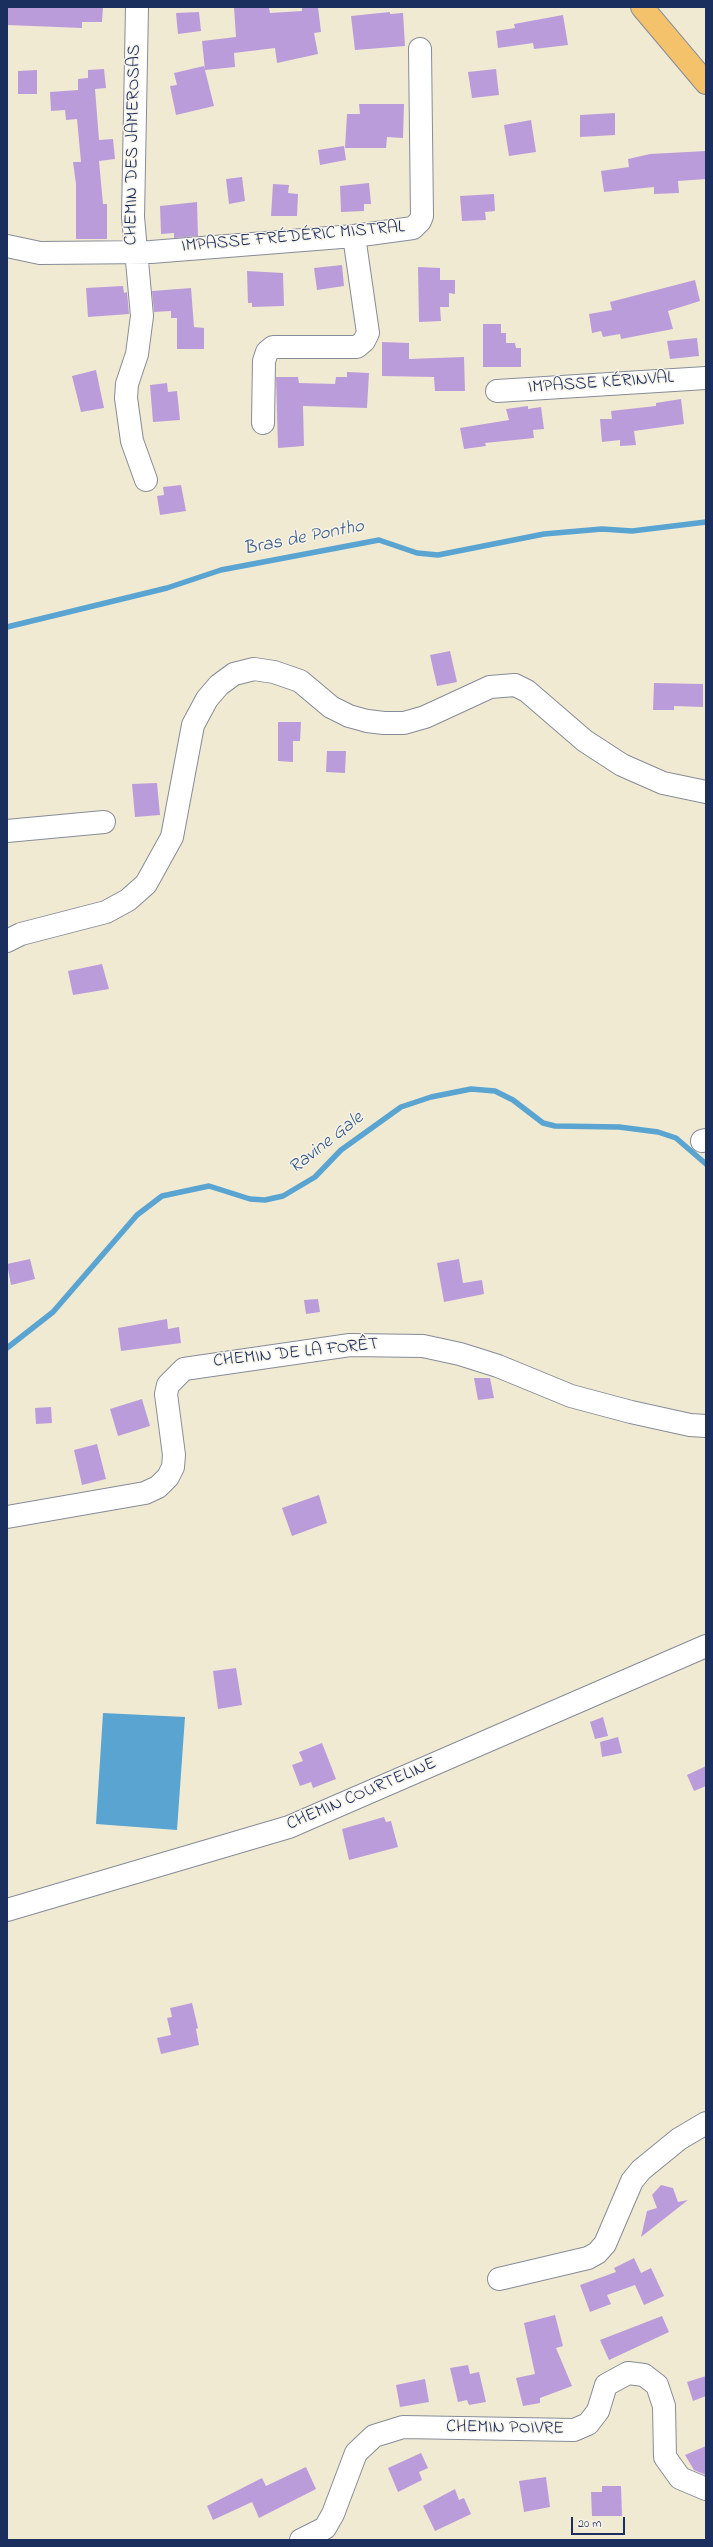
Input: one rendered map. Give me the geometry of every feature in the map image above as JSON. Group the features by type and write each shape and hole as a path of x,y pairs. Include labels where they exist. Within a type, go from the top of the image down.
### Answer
{"main road":[{"path":"642,7 706,83"}],"street":[{"name":"CHEMIN DES JAMEROSAS","path":"7,246 40,253 136,252 133,217 137,7"},
{"name":"IMPASSE FRÉDÉRIC MISTRAL","path":"136,252 354,236 412,228 420,221 422,216 420,49"},
{"path":"263,423 264,361 267,352 273,347 357,347 364,341 368,333 354,236"},
{"path":"136,252 142,316 141,330 126,398 132,441 146,480"},
{"name":"IMPASSE KÉRINVAL","path":"497,392 706,378"},
{"path":"7,941 21,934 106,912 128,900 146,884 172,837 193,725 207,699 219,685 234,674 254,669 274,672 300,681 331,707 349,716 367,721 384,723 404,722 425,717 490,687 516,685 527,691 585,741 622,765 663,783 706,792"},
{"path":"7,831 104,822"},
{"name":"CHEMIN DE LA FORÊT","path":"7,1517 145,1493 158,1487 168,1478 173,1467 174,1455 166,1394 168,1386 184,1369 343,1346 393,1344 423,1346 460,1354 498,1366 571,1396 638,1414 690,1425 706,1426"},
{"name":"CHEMIN COURTELINE","path":"7,1910 289,1827 706,1646"},
{"path":"499,2280 588,2258 597,2253 605,2244 632,2181 641,2170 679,2139 706,2123"},
{"name":"CHEMIN POIVRE","path":"301,2540 325,2528 333,2514 344,2481 356,2453 374,2436 403,2427 574,2430 588,2424 598,2411 606,2385 628,2373 644,2375 657,2385 664,2406 664,2457 680,2478 706,2489"}],"water":[{"path":"103,1713 185,1717 177,1830 96,1824"}],"building":[{"path":"7,7 103,7 102,22 82,22 82,28 7,25"},
{"path":"234,7 269,8 270,13 302,11 302,7 318,7 321,32 314,33 318,54 277,63 275,48 234,53 235,67 205,70 202,41 236,37"},
{"path":"199,12 201,31 178,34 176,13"},
{"path":"390,12 390,14 403,13 405,46 355,50 351,16"},
{"path":"563,15 568,45 534,49 533,43 498,48 496,31 515,28 514,24"},
{"path":"204,66 214,106 176,115 170,86 177,85 174,73"},
{"path":"104,69 106,88 95,89 99,140 113,139 115,159 99,161 103,204 107,204 107,239 76,239 76,184 73,162 81,162 77,119 66,120 65,110 51,111 50,92 78,90 78,79 88,78 88,70"},
{"path":"496,69 499,95 472,98 468,72"},
{"path":"37,70 37,94 18,94 18,71"},
{"path":"359,104 404,104 403,138 387,137 386,148 345,148 347,114 360,114"},
{"path":"615,113 615,135 580,137 580,115"},
{"path":"531,120 536,152 509,156 504,125"},
{"path":"344,146 346,160 320,165 318,150"},
{"path":"706,151 706,179 678,181 679,193 654,194 654,187 604,192 601,171 629,167 628,159 650,154"},
{"path":"242,177 245,201 229,204 226,179"},
{"path":"369,183 371,204 364,204 364,211 341,212 340,186"},
{"path":"273,184 289,185 288,193 298,194 297,216 271,216"},
{"path":"494,194 495,211 485,212 486,220 462,221 460,196"},
{"path":"197,202 198,236 174,238 174,233 161,234 160,206"},
{"path":"342,265 344,286 317,290 314,268"},
{"path":"418,267 440,268 440,280 455,280 455,294 449,293 449,307 440,307 441,321 419,322"},
{"path":"247,271 283,273 284,306 252,307 252,303 248,303"},
{"path":"695,280 700,301 668,311 673,329 621,339 620,334 603,337 601,331 592,333 589,314 612,310 610,302"},
{"path":"123,286 124,293 127,292 129,314 88,317 86,288"},
{"path":"191,288 194,327 204,328 204,349 177,349 177,318 171,318 171,311 154,312 152,291"},
{"path":"483,324 501,324 501,333 506,333 506,343 515,343 516,348 521,348 521,367 483,367"},
{"path":"697,338 699,356 670,359 667,341"},
{"path":"382,342 409,343 409,359 464,357 465,391 435,391 434,377 382,376"},
{"path":"96,370 104,408 81,412 72,376"},
{"path":"347,372 369,373 367,408 303,406 304,446 278,448 276,377 298,377 299,383 335,384 336,377 347,377"},
{"path":"167,383 168,392 177,391 180,420 153,422 150,385"},
{"path":"681,399 684,424 634,431 636,445 620,446 620,440 602,442 600,419 612,419 611,411 656,406 656,403"},
{"path":"528,406 528,409 541,407 544,429 533,430 534,438 485,443 486,446 464,449 460,428 509,420 506,409"},
{"path":"181,485 186,511 160,515 157,496 164,495 163,487"},
{"path":"450,651 457,682 437,686 430,655"},
{"path":"654,683 703,684 703,707 674,706 674,710 653,710"},
{"path":"278,722 301,722 300,741 293,741 293,762 278,761"},
{"path":"327,751 346,751 345,773 326,772"},
{"path":"157,783 160,815 135,817 132,784"},
{"path":"102,964 109,989 73,995 68,971"},
{"path":"30,1259 35,1279 11,1285 7,1264"},
{"path":"459,1259 463,1283 482,1280 484,1294 444,1302 437,1263"},
{"path":"318,1299 320,1312 306,1314 304,1300"},
{"path":"167,1319 168,1329 179,1327 181,1343 121,1351 118,1328"},
{"path":"474,1378 490,1378 494,1398 478,1400"},
{"path":"142,1399 150,1426 118,1436 110,1409"},
{"path":"51,1407 52,1423 36,1424 35,1408"},
{"path":"97,1444 106,1479 82,1485 74,1450"},
{"path":"319,1495 327,1523 292,1536 282,1508"},
{"path":"236,1668 242,1705 218,1709 213,1671"},
{"path":"603,1717 608,1736 595,1739 590,1722"},
{"path":"618,1737 622,1753 602,1757 600,1742"},
{"path":"322,1743 336,1779 313,1788 311,1782 300,1786 292,1765 303,1761 299,1752"},
{"path":"706,1766 706,1786 694,1791 687,1775"},
{"path":"384,1817 386,1822 391,1821 398,1847 349,1860 342,1829"},
{"path":"192,2003 198,2028 196,2029 199,2045 161,2054 157,2038 171,2035 167,2018 172,2017 170,2008"},
{"path":"661,2185 673,2188 678,2202 688,2200 641,2237 647,2211 657,2208 652,2195"},
{"path":"634,2258 641,2273 651,2268 664,2296 644,2305 635,2285 607,2295 611,2304 590,2312 580,2285 616,2272 614,2268"},
{"path":"555,2315 563,2346 556,2348 572,2386 540,2398 540,2403 523,2406 516,2378 535,2374 524,2323"},
{"path":"662,2316 669,2332 609,2360 600,2340"},
{"path":"468,2365 470,2374 479,2372 486,2402 469,2405 467,2400 458,2402 450,2368"},
{"path":"706,2376 706,2396 693,2401 687,2382"},
{"path":"425,2379 429,2402 400,2407 396,2385"},
{"path":"706,2446 706,2475 694,2470 685,2455"},
{"path":"421,2453 428,2468 419,2472 422,2480 398,2492 388,2468"},
{"path":"306,2467 316,2489 259,2518 252,2502 213,2520 207,2506 262,2478 266,2486"},
{"path":"546,2477 550,2507 524,2512 519,2481"},
{"path":"602,2486 621,2486 622,2516 592,2516 591,2492 602,2492"},
{"path":"455,2489 459,2500 464,2498 471,2514 435,2531 423,2506"}],"waterway":[{"name":"Bras de Pontho","path":"7,627 167,588 221,570 379,540 417,553 438,555 544,534 602,529 632,531 706,522"},
{"name":"Ravine Gale","path":"7,1348 53,1312 137,1215 162,1196 209,1186 250,1199 265,1200 283,1196 315,1177 341,1150 401,1107 431,1097 471,1089 495,1091 513,1100 543,1123 555,1126 619,1127 658,1132 676,1138 706,1164"}]}
